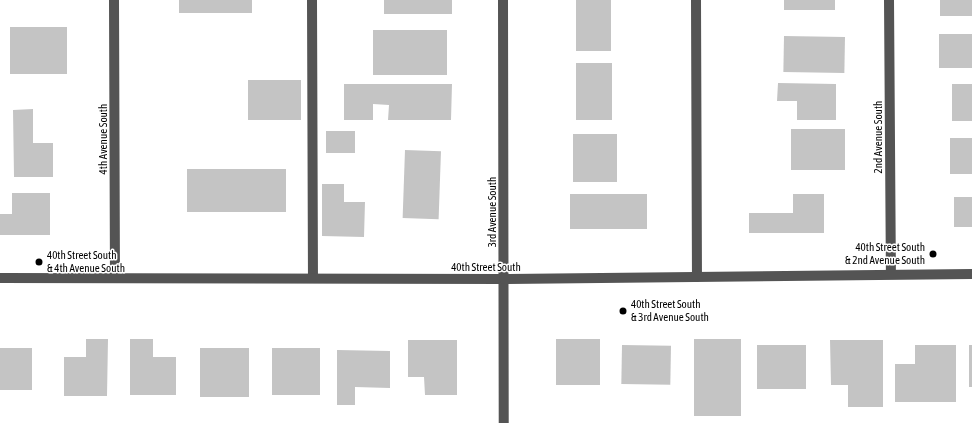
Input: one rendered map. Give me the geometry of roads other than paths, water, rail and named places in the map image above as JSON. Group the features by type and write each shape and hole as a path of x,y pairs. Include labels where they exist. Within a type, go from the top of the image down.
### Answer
{"street":[{"name":"4th Avenue South","path":"114,0 115,278"},
{"path":"312,0 312,278"},
{"name":"3rd Avenue South","path":"503,0 504,423"},
{"path":"696,0 697,276"},
{"name":"2nd Avenue South","path":"889,0 891,274"},
{"name":"40th Street South","path":"0,278 504,279 972,274"}],"place":[{"name":"40th Street South & 2nd Avenue South","path":"933,254"},
{"name":"40th Street South & 4th Avenue South","path":"39,262"},
{"name":"40th Street South & 3rd Avenue South","path":"623,311"}]}
